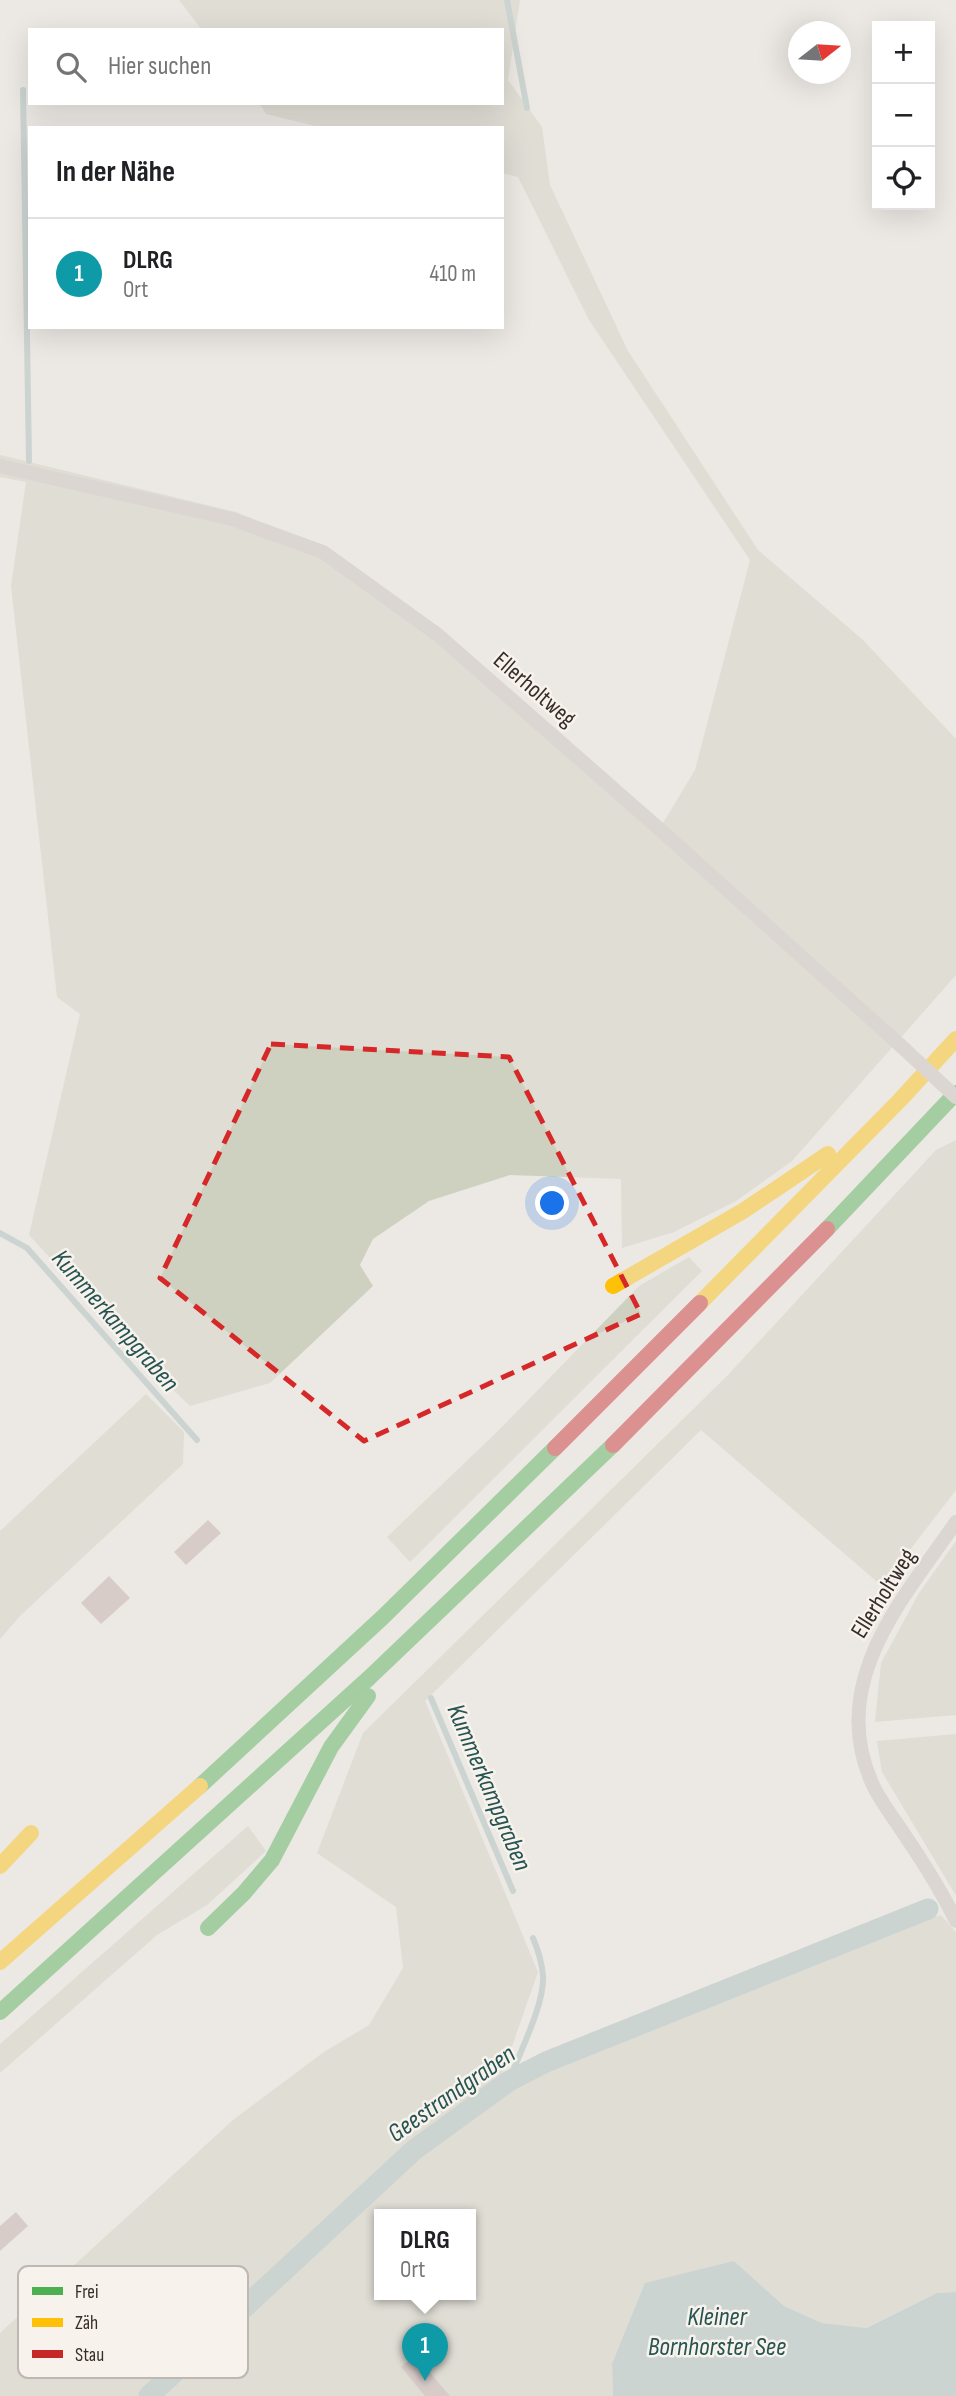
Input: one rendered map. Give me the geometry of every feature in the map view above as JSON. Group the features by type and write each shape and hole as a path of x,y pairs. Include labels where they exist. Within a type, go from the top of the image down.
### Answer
{"highway":[{"path":"0,1962 176,1808 383,1617 635,1370 900,1100 956,1039"},
{"path":"0,2012 201,1835 406,1644 664,1395 956,1095"},
{"path":"612,1286 793,1180 900,1100"},
{"path":"208,1928 244,1893 272,1860 331,1747 406,1644"},
{"path":"0,1866 31,1833"}],"street":[{"name":"Ellerholtweg","path":"0,466 232,519 323,552 438,635 956,1095"},
{"name":"Ellerholtweg","path":"956,1522 885,1625 869,1659 860,1711 860,1734 872,1783 941,1890 956,1921"}],"highlighted area":[{"path":"271,1044 509,1057 641,1314 364,1441 160,1278"}],"green space":[{"path":"179,0 520,0 508,80 542,127 550,185 628,351 758,550 863,640 956,739 956,975 792,1161 736,1201 674,1232 622,1248 621,1179 510,1175 429,1201 373,1239 360,1265 373,1286 270,1383 190,1406 29,1235 80,1014 57,997 11,586 26,482 0,477 0,455 236,512 326,548 517,695 663,823 695,770 750,560 589,320 518,177 504,174 504,126 315,126 266,114 260,105 504,105 504,28 200,28"},
{"path":"956,1140 956,1490 882,1586 701,1430 425,1701 538,1972 503,2072 414,2141 248,2295 248,2266 73,2266 233,2120 324,2052 369,2025 403,1968 396,1907 317,1853 363,1733 727,1376 936,1150"},
{"path":"689,1257 702,1271 410,1562 387,1537 498,1431 639,1286"},
{"path":"146,1394 184,1432 183,1464 20,1616 0,1639 0,1531"},
{"path":"956,1541 956,1715 875,1722 881,1663 919,1593"},
{"path":"956,1734 955,1894 882,1772 877,1741"},
{"path":"248,1826 266,1851 207,1905 157,1935 0,2073 0,2044"},
{"path":"941,1915 956,1932 956,2292 937,2293 865,2328 822,2323 784,2306 734,2261 612,2364 613,2396 161,2396 180,2378 248,2378 248,2315 416,2158 508,2088 548,2065 893,1929"},
{"path":"18,2317 18,2378 158,2378 139,2396 0,2396 0,2333"}],"water":[{"name":"Kleiner Bornhorster See","path":"734,2261 784,2306 822,2323 866,2328 937,2293 956,2292 956,2396 613,2396 612,2364 645,2283"}],"building":[{"path":"208,1520 221,1533 186,1565 174,1552"},
{"path":"109,1576 130,1598 101,1624 81,1603"},
{"path":"16,2212 28,2226 0,2251 0,2226"},
{"path":"415,2355 450,2396 425,2396 401,2367"}],"waterway":[{"path":"507,0 527,108"},
{"path":"23,90 29,461"},
{"name":"Kummerkampgraben","path":"0,1233 27,1248 197,1440"},
{"name":"Kummerkampgraben","path":"431,1698 513,1891"},
{"name":"Geestrandgraben","path":"248,2304 414,2150 509,2081 546,2062 928,1909"},
{"name":"Kummerkampgraben","path":"509,2081 536,2014 543,1987 542,1966 533,1938"},
{"name":"Geestrandgraben","path":"149,2396 168,2378"}],"traffic: fast":[{"path":"827,1229 956,1093"},
{"path":"0,2012 369,1678 613,1445"},
{"path":"200,1786 383,1617 555,1448"},
{"path":"208,1928 244,1893 272,1860 331,1747 368,1696"}],"traffic: slow":[{"path":"700,1303 900,1100 956,1039"},
{"path":"613,1286 743,1211 828,1154"},
{"path":"0,1962 200,1786"},
{"path":"0,1866 31,1833"}],"traffic: jam":[{"path":"613,1445 827,1229"},
{"path":"555,1448 700,1303"}],"place":[{"name":"DLRG","path":"425,2381"}]}
